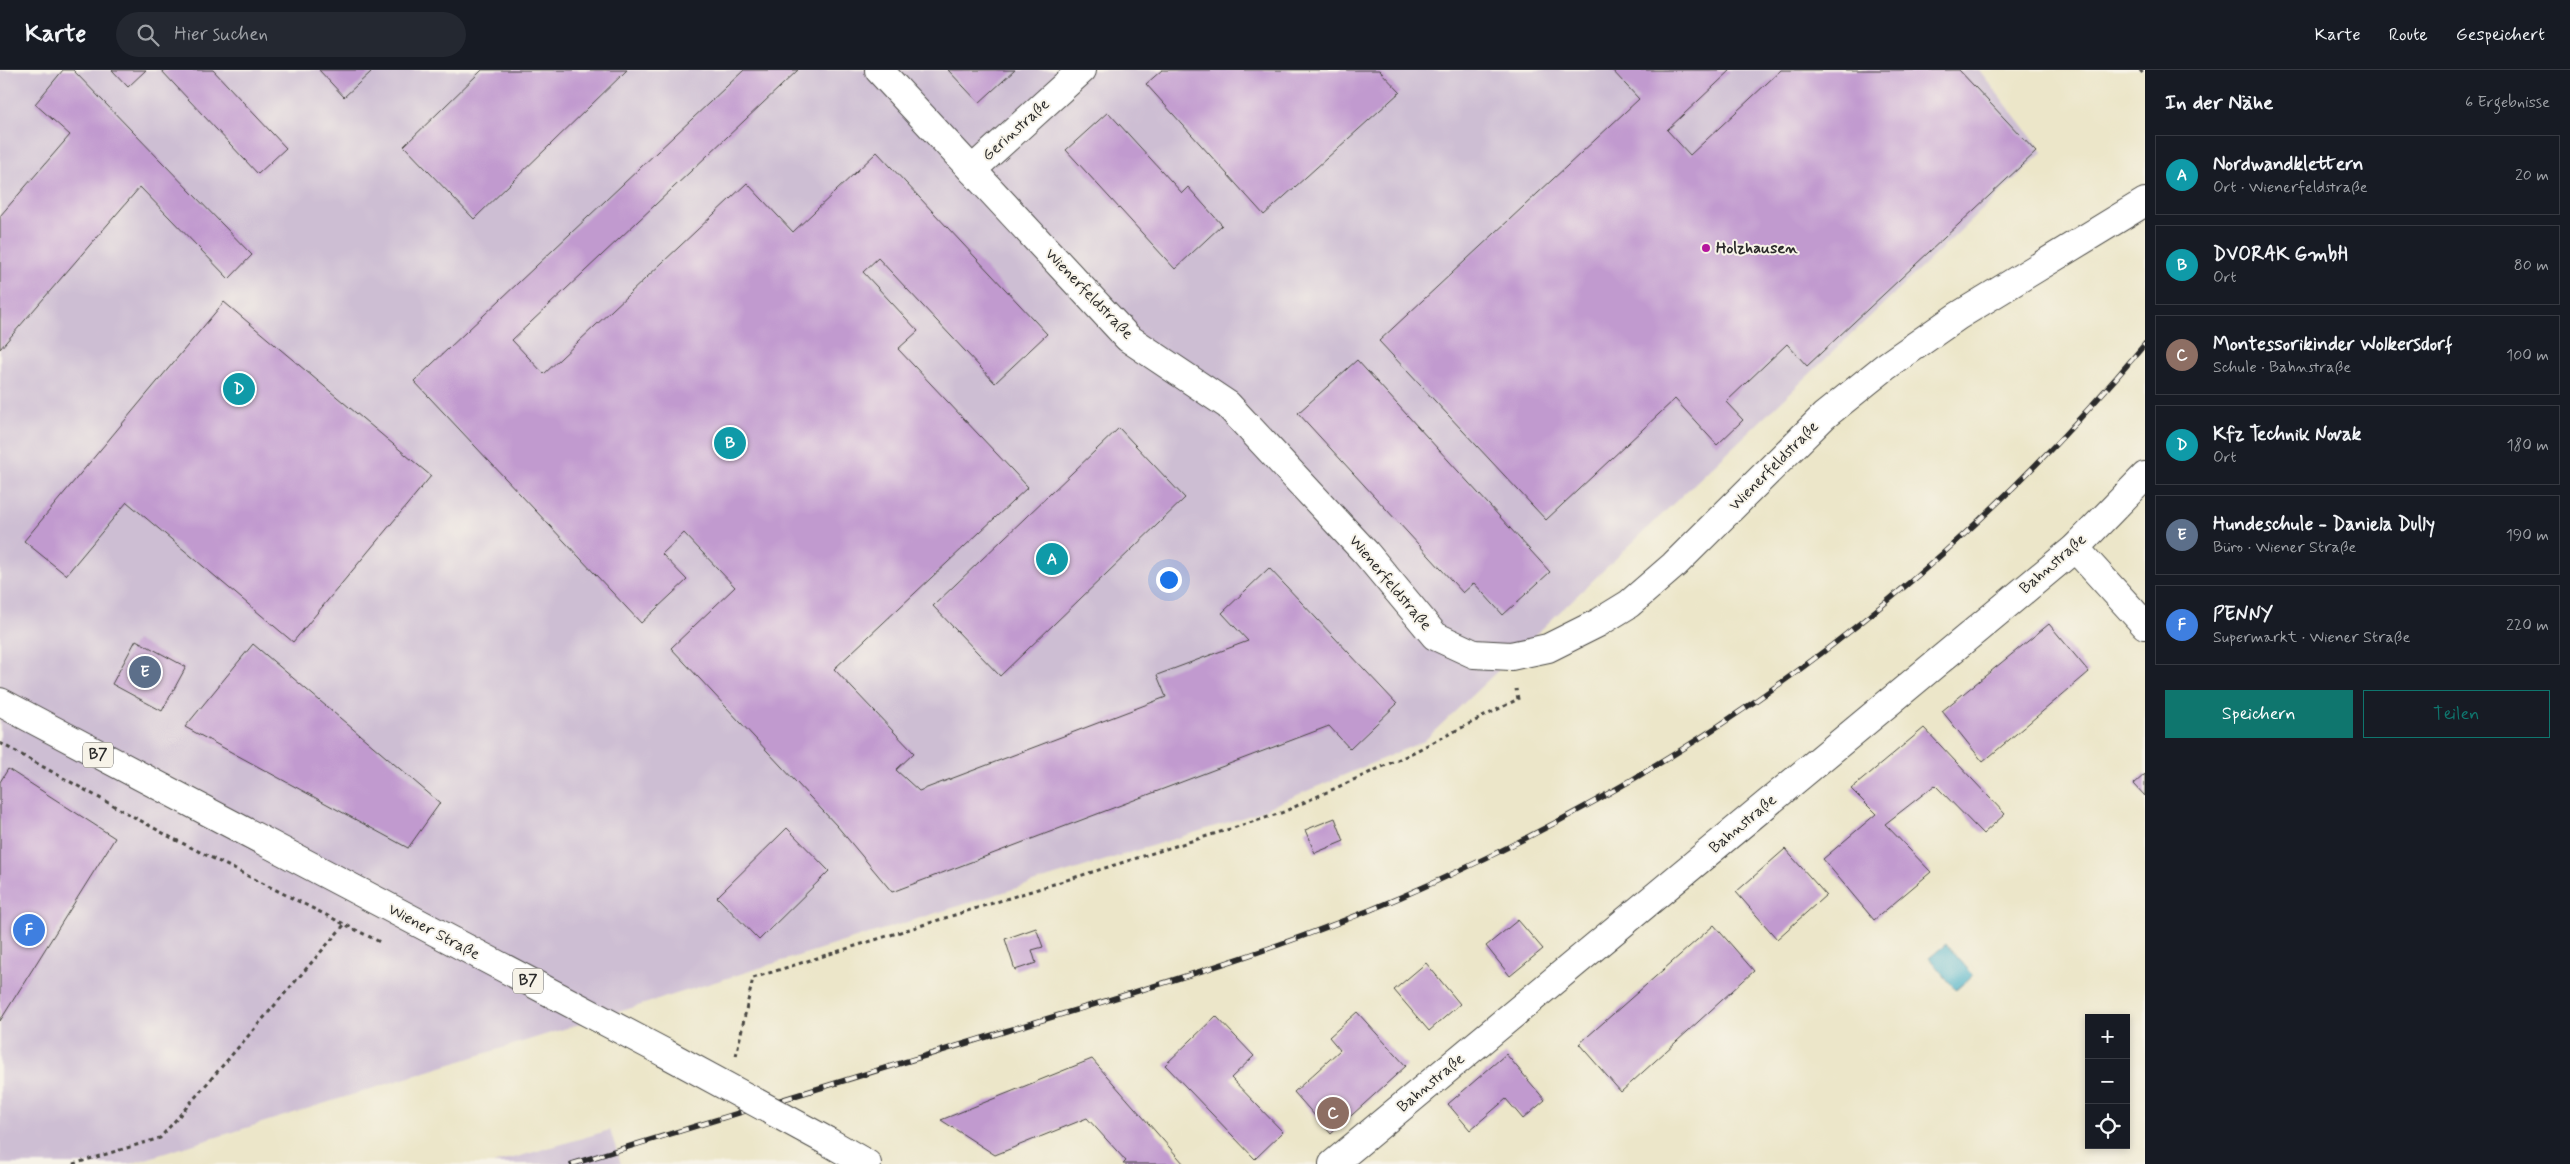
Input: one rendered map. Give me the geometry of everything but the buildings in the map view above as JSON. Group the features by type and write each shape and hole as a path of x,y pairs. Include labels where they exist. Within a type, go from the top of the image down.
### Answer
{"street":[{"name":"Wienerfeldstraße","path":"879,70 1128,338 1228,405 1366,553 1435,636 1474,654 1512,656 1548,648 1598,623 1629,604 1674,565 1824,416 1885,368 1958,316 2145,202"},
{"name":"Gerinstraße","path":"972,170 1082,70"},
{"name":"Bahnstraße","path":"1334,1164 2075,548 2145,476"},
{"path":"2075,548 2145,625"},
{"name":"Wiener Straße","path":"0,702 665,1052 867,1164"}],"path":[{"path":"2140,70 2145,76"},
{"path":"735,1059 753,978 1281,813 1406,756 1518,699 1512,656"},
{"path":"73,1164 160,1138 344,925"}],"shaded area":[{"path":"0,70 1979,70 2043,152 1424,741 1251,815 130,1164 0,1164"},
{"path":"610,1130 621,1164 493,1164"}],"water":[{"path":"1946,944 1973,975 1956,990 1929,958"}],"railway":[{"path":"572,1164 1206,970 1353,917 1401,897 1508,847 1611,792 1711,731 1806,665 1897,593 1984,516 2067,433 2145,344"}],"place":[{"name":"Holzhausen","path":"1706,248"},
{"name":"Kfz Technik Novak","path":"239,389"},
{"name":"DVORAK GmbH","path":"730,443"},
{"name":"Nordwandklettern","path":"1052,559"},
{"name":"Hundeschule - Daniela Dully","path":"145,672"},
{"name":"PENNY","path":"29,930"},
{"name":"Montessorikinder Wolkersdorf","path":"1333,1113"}]}
